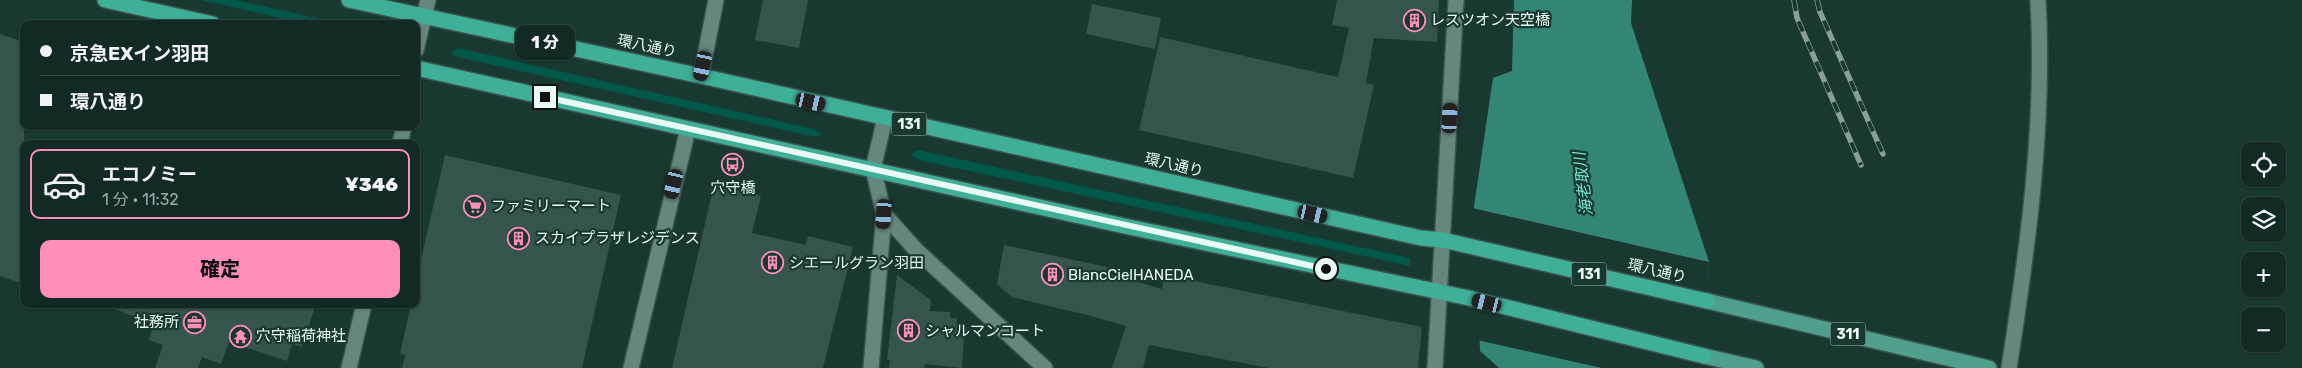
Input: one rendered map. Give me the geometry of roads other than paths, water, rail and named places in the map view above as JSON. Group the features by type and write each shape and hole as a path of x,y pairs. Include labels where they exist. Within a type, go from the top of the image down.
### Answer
{"highway":[{"path":"105,0 195,20"},
{"name":"環八通り","path":"349,0 426,7 701,76 1421,238 1443,240 1470,246 1707,301"},
{"path":"420,69 1138,229 1469,298 1704,356"}],"main road":[{"name":"環八通り","path":"1707,301 1989,368"},
{"path":"1704,356 1756,368"}],"street":[{"path":"701,76 716,0"},
{"path":"1435,368 1441,292 1456,0"},
{"path":"2009,368 2030,223 2038,146 2040,38 2038,0"},
{"path":"420,33 426,7"},
{"path":"871,368 884,214 873,169 884,118"},
{"path":"631,368 688,129"},
{"path":"884,214 916,250 1045,368"},
{"path":"349,368 363,308"}],"water":[{"name":"海老取川","path":"1514,0 1632,0 1631,23 1709,262 1703,368 1499,368 1480,351 1474,206 1493,78 1512,71"}],"railway":[{"path":"1794,0 1797,18 1861,165"},
{"path":"1817,0 1820,12 1883,154"}],"place":[{"name":"レスツオン天空橋","path":"1414,20"},
{"name":"穴守橋","path":"733,165"},
{"name":"ファミリーマート","path":"475,206"},
{"name":"スカイプラザレジデンス","path":"519,238"},
{"name":"シエールグラン羽田","path":"773,263"},
{"name":"BlancCielHANEDA","path":"1052,275"},
{"name":"社務所","path":"195,322"},
{"name":"シャルマンコート","path":"909,331"},
{"name":"穴守稲荷神社","path":"240,336"}]}
